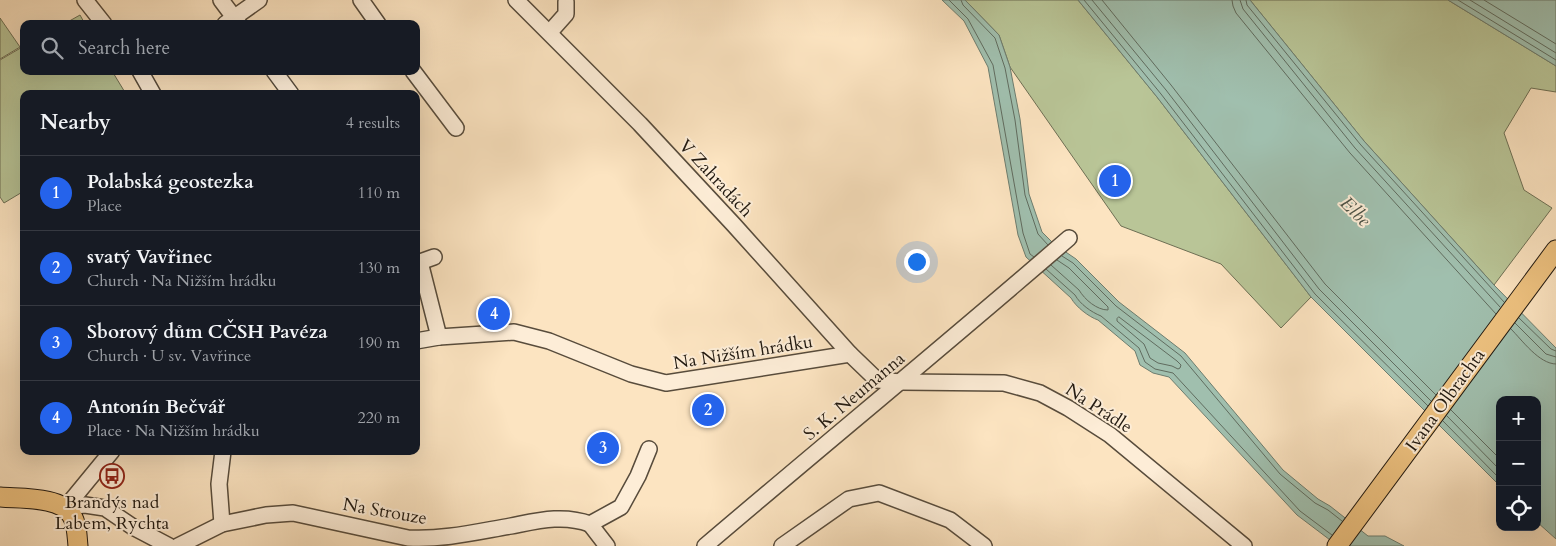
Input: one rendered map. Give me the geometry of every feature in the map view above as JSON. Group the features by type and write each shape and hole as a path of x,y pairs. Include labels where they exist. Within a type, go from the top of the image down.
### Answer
{"main road":[{"name":"Ivana Olbrachta","path":"1337,546 1555,252"},
{"path":"0,497 49,501 66,507 75,523 78,546"}],"street":[{"path":"85,0 101,20"},
{"path":"221,0 231,20"},
{"path":"234,20 259,0"},
{"path":"361,0 375,20"},
{"name":"V Zahradách","path":"516,0 640,124 850,354"},
{"path":"550,32 566,14 566,2"},
{"path":"147,75 152,90"},
{"path":"277,75 288,90"},
{"path":"416,75 456,128"},
{"name":"S. K. Neumanna","path":"705,546 1069,238"},
{"path":"434,257 420,262 439,337"},
{"name":"Na Nižším hrádku","path":"420,340 439,337 514,332 549,341 631,374 666,384 850,354"},
{"path":"850,354 877,380 901,382"},
{"name":"Na Prádle","path":"901,382 1004,383 1040,393 1068,408 1110,435 1244,546"},
{"path":"607,546 590,524 620,507 638,476 649,449"},
{"path":"66,507 109,455"},
{"path":"222,524 219,484 223,455"},
{"path":"782,546 849,499 879,493 950,520 984,546"},
{"path":"66,507 85,505 105,508 133,527 168,546"},
{"name":"Na Strouze","path":"178,546 222,524 266,515 293,513 419,539 448,537 553,518 580,520 590,524"}],"green space":[{"path":"965,0 1078,0 1157,97 1311,297 1281,328 1221,264 1121,226 1010,67 999,35"},
{"path":"1250,0 1448,0 1556,66 1556,92 1531,88 1504,133 1524,190 1552,208 1494,285 1364,141"},
{"path":"80,15 83,20 71,20"},
{"path":"0,18 20,47 0,59"},
{"path":"20,48 20,75 114,75 124,90 20,90 20,193 4,203 0,197 0,60"}],"water":[{"path":"942,0 965,0 999,35 1010,67 1020,119 1029,194 1042,232 1054,244 1076,259 1119,302 1185,353 1283,470 1368,536 1385,536 1404,546 1338,546 1297,515 1169,377 1153,373 1140,365 1135,351 1098,320 1079,308 1071,298 1026,257 1018,235 988,67 964,21"},
{"name":"Elbe","path":"1078,0 1250,0 1364,141 1494,285 1556,348 1556,539 1541,526 1541,396 1496,396 1496,482 1311,297 1157,97"},
{"path":"1448,0 1556,0 1556,66"}],"place":[{"name":"Polabská geostezka","path":"1115,181"},
{"name":"Antonín Bečvář","path":"494,314"},
{"name":"svatý Vavřinec","path":"708,410"},
{"name":"Sborový dům CČSH Pavéza","path":"603,448"},
{"name":"Brandýs nad Labem, Rychta","path":"112,476"}]}
